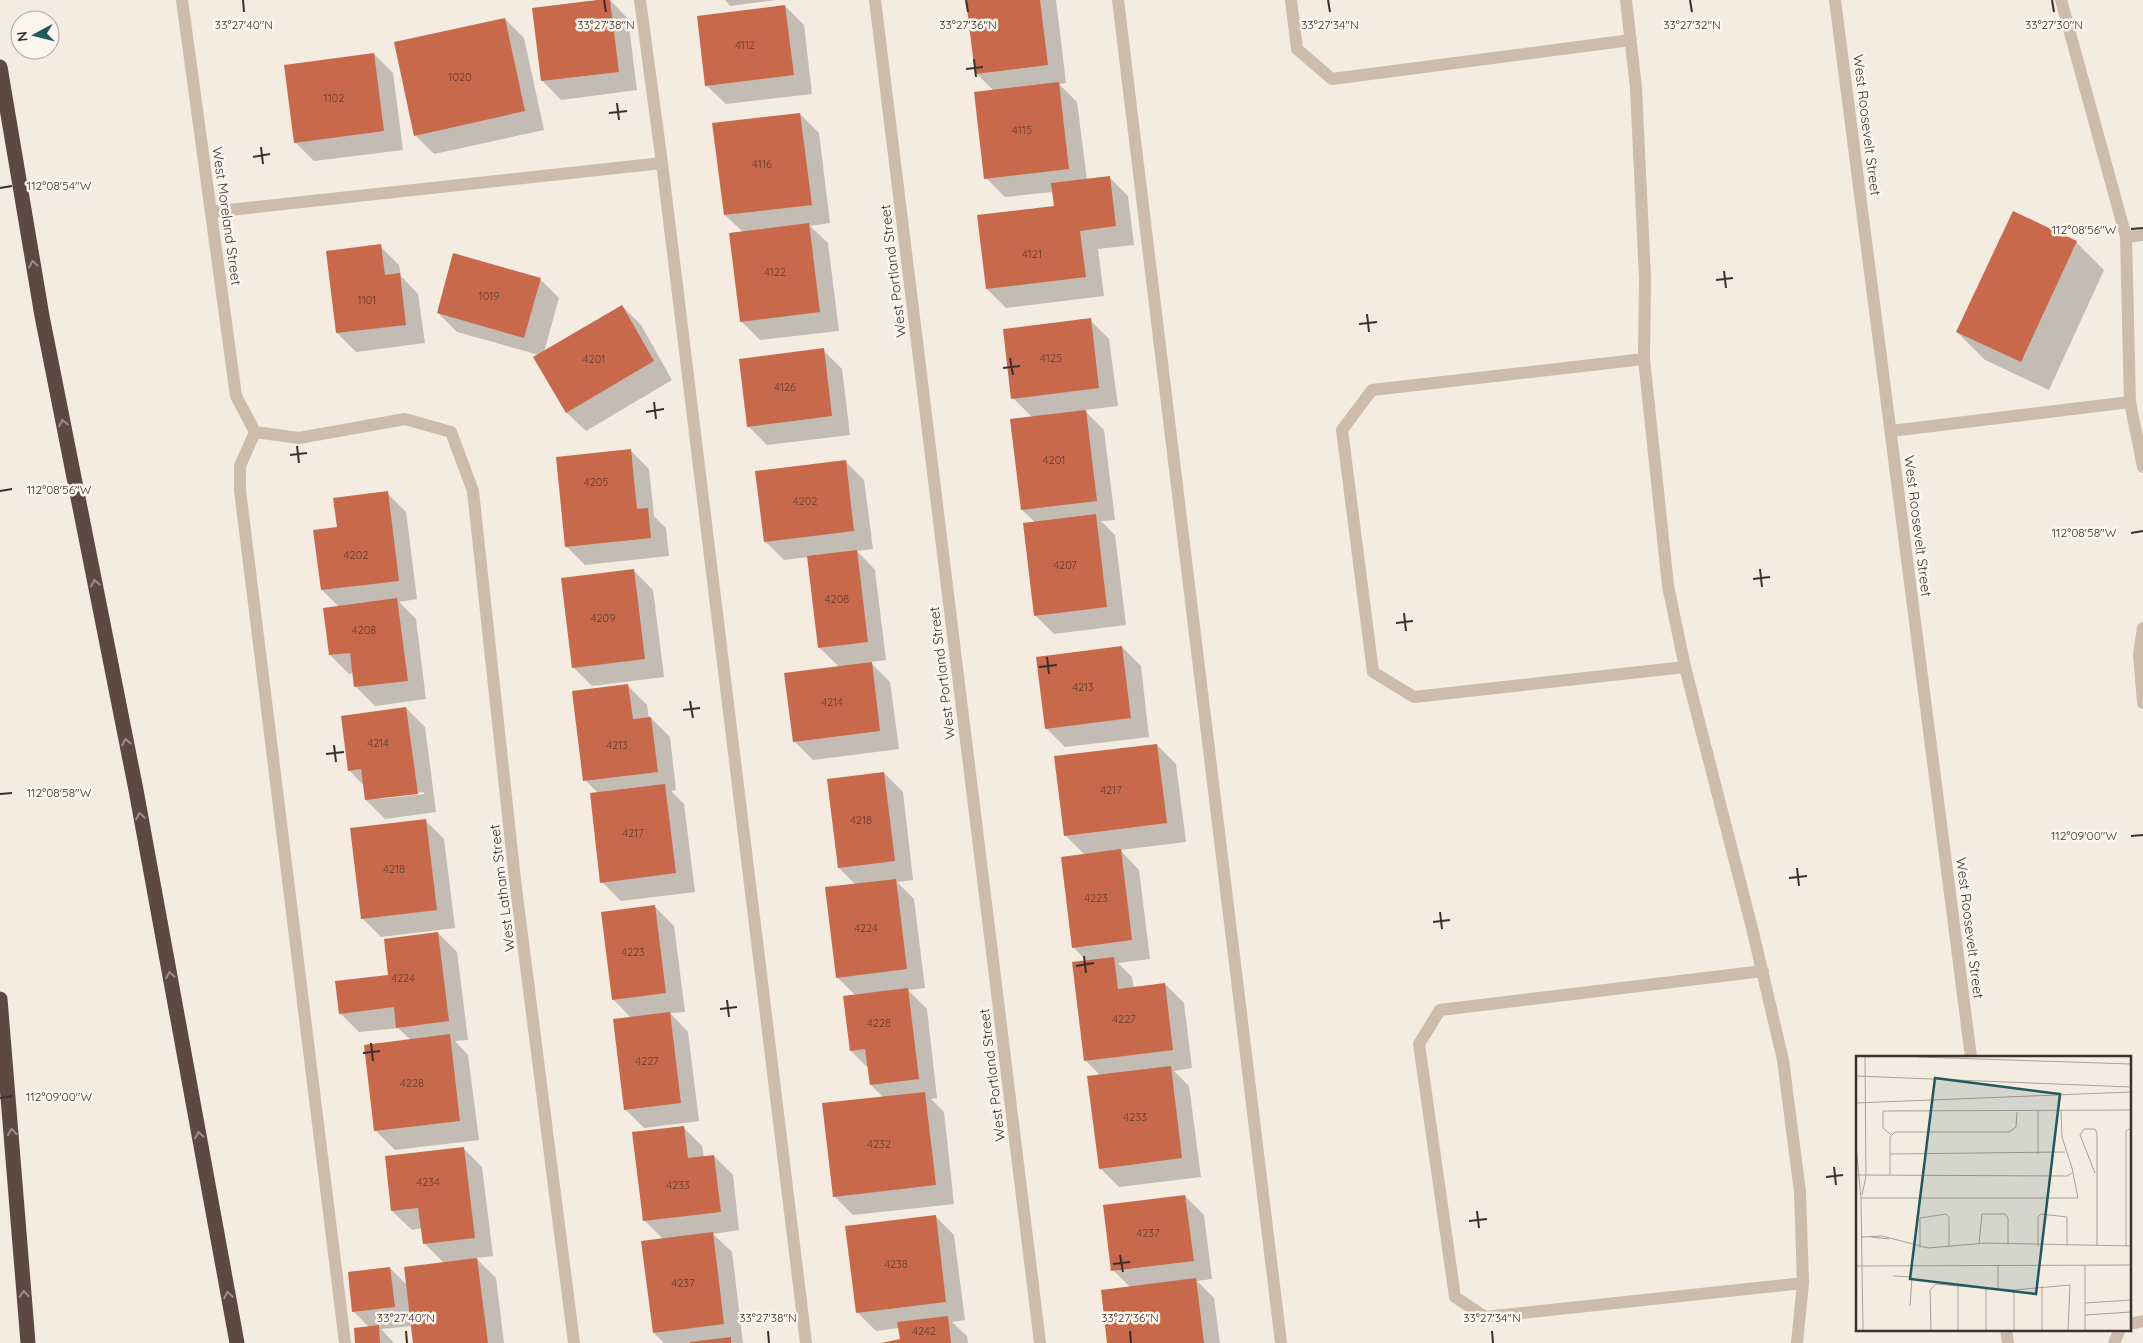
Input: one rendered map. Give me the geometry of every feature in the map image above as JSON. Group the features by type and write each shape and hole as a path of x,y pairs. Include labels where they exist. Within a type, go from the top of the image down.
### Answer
{"highway":[{"path":"0,67 42,316 136,790 237,1343"},
{"path":"0,999 28,1343"}],"street":[{"name":"West Moreland Street","path":"182,0 236,396 255,432"},
{"path":"640,0 662,163 806,1343"},
{"name":"West Portland Street","path":"875,0 1040,1343"},
{"path":"1118,0 1281,1343"},
{"path":"1291,0 1297,49 1332,79 1631,40"},
{"path":"1626,0 1636,88 1644,269 1644,358 1668,586 1685,667 1783,1060 1800,1192 1803,1283 1797,1343"},
{"name":"West Roosevelt Street","path":"1836,0 1971,1056"},
{"path":"2061,0 2126,237 2130,402 2143,467"},
{"path":"211,212 662,163"},
{"path":"2126,237 2143,235"},
{"path":"1644,358 1372,390 1342,430 1373,672 1414,698 1685,667"},
{"path":"1891,431 2130,402"},
{"name":"West Latham Street","path":"255,432 299,438 405,420 451,432 473,491 516,880 574,1343"},
{"path":"255,432 240,466 240,490 345,1343"},
{"path":"2143,628 2139,654 2143,703"},
{"path":"1762,971 1440,1010 1419,1044 1455,1298 1485,1317 1803,1283"},
{"path":"2130,1324 2143,1321"},
{"path":"2006,1330 2008,1343"},
{"path":"2114,1343 2120,1330"}],"building":[{"path":"610,0 619,72 541,81 532,8"},
{"path":"966,0 1040,0 1048,65 975,74"},
{"path":"785,5 794,75 705,86 697,16"},
{"path":"505,18 525,111 414,136 394,42"},
{"path":"374,53 384,131 294,143 284,65"},
{"path":"1059,82 1069,169 984,179 974,92"},
{"path":"800,113 812,205 724,215 712,123"},
{"path":"1110,176 1116,226 1080,231 1086,277 986,289 977,215 1054,206 1051,183"},
{"path":"2013,211 2077,241 2021,362 1956,332"},
{"path":"809,223 820,312 740,322 729,233"},
{"path":"381,244 385,275 400,273 406,325 336,333 326,251"},
{"path":"453,253 541,278 524,338 437,313"},
{"path":"622,305 654,361 566,413 533,357"},
{"path":"1091,318 1099,388 1011,399 1003,329"},
{"path":"824,348 832,416 747,427 739,359"},
{"path":"1086,410 1097,501 1021,510 1010,419"},
{"path":"631,449 637,509 648,508 651,538 565,547 556,457"},
{"path":"846,460 854,531 764,542 755,471"},
{"path":"388,491 399,581 321,590 313,530 337,527 333,498"},
{"path":"1096,514 1107,607 1034,616 1023,523"},
{"path":"857,550 868,642 818,648 807,556"},
{"path":"634,569 645,659 572,668 561,578"},
{"path":"397,598 408,681 354,687 350,653 329,655 323,608"},
{"path":"1122,646 1131,718 1045,729 1036,657"},
{"path":"872,662 880,731 793,742 784,673"},
{"path":"628,684 633,719 651,717 658,772 583,781 572,691"},
{"path":"406,707 418,794 365,800 361,769 348,771 341,716"},
{"path":"1157,744 1167,823 1064,836 1054,756"},
{"path":"884,772 895,861 838,868 827,779"},
{"path":"665,784 676,873 600,883 590,793"},
{"path":"426,819 437,910 361,919 350,828"},
{"path":"1121,849 1132,940 1072,948 1061,857"},
{"path":"896,879 907,969 836,978 825,887"},
{"path":"655,905 666,993 612,1000 601,912"},
{"path":"438,932 449,1021 396,1028 394,1007 339,1014 335,981 388,975 384,939"},
{"path":"1114,957 1118,989 1165,983 1173,1050 1084,1061 1072,962"},
{"path":"908,988 919,1079 870,1085 865,1049 850,1051 843,996"},
{"path":"670,1012 681,1103 624,1110 613,1019"},
{"path":"450,1034 460,1121 374,1131 364,1045"},
{"path":"1171,1066 1182,1158 1099,1169 1087,1076"},
{"path":"925,1092 936,1185 833,1197 822,1103"},
{"path":"684,1126 688,1158 714,1155 721,1212 643,1221 632,1132"},
{"path":"464,1147 475,1238 423,1244 418,1208 391,1211 385,1156"},
{"path":"1185,1195 1194,1261 1111,1271 1103,1205"},
{"path":"936,1215 946,1302 856,1313 845,1226"},
{"path":"713,1232 724,1324 653,1333 641,1241"},
{"path":"477,1258 488,1343 413,1343 404,1267"},
{"path":"390,1267 395,1307 352,1312 348,1272"},
{"path":"1196,1278 1204,1343 1107,1343 1101,1290"},
{"path":"948,1316 951,1343 881,1343 900,1339 897,1322"},
{"path":"379,1325 380,1343 355,1343 354,1328"},
{"path":"731,1337 731,1343 690,1343 690,1342"}]}
